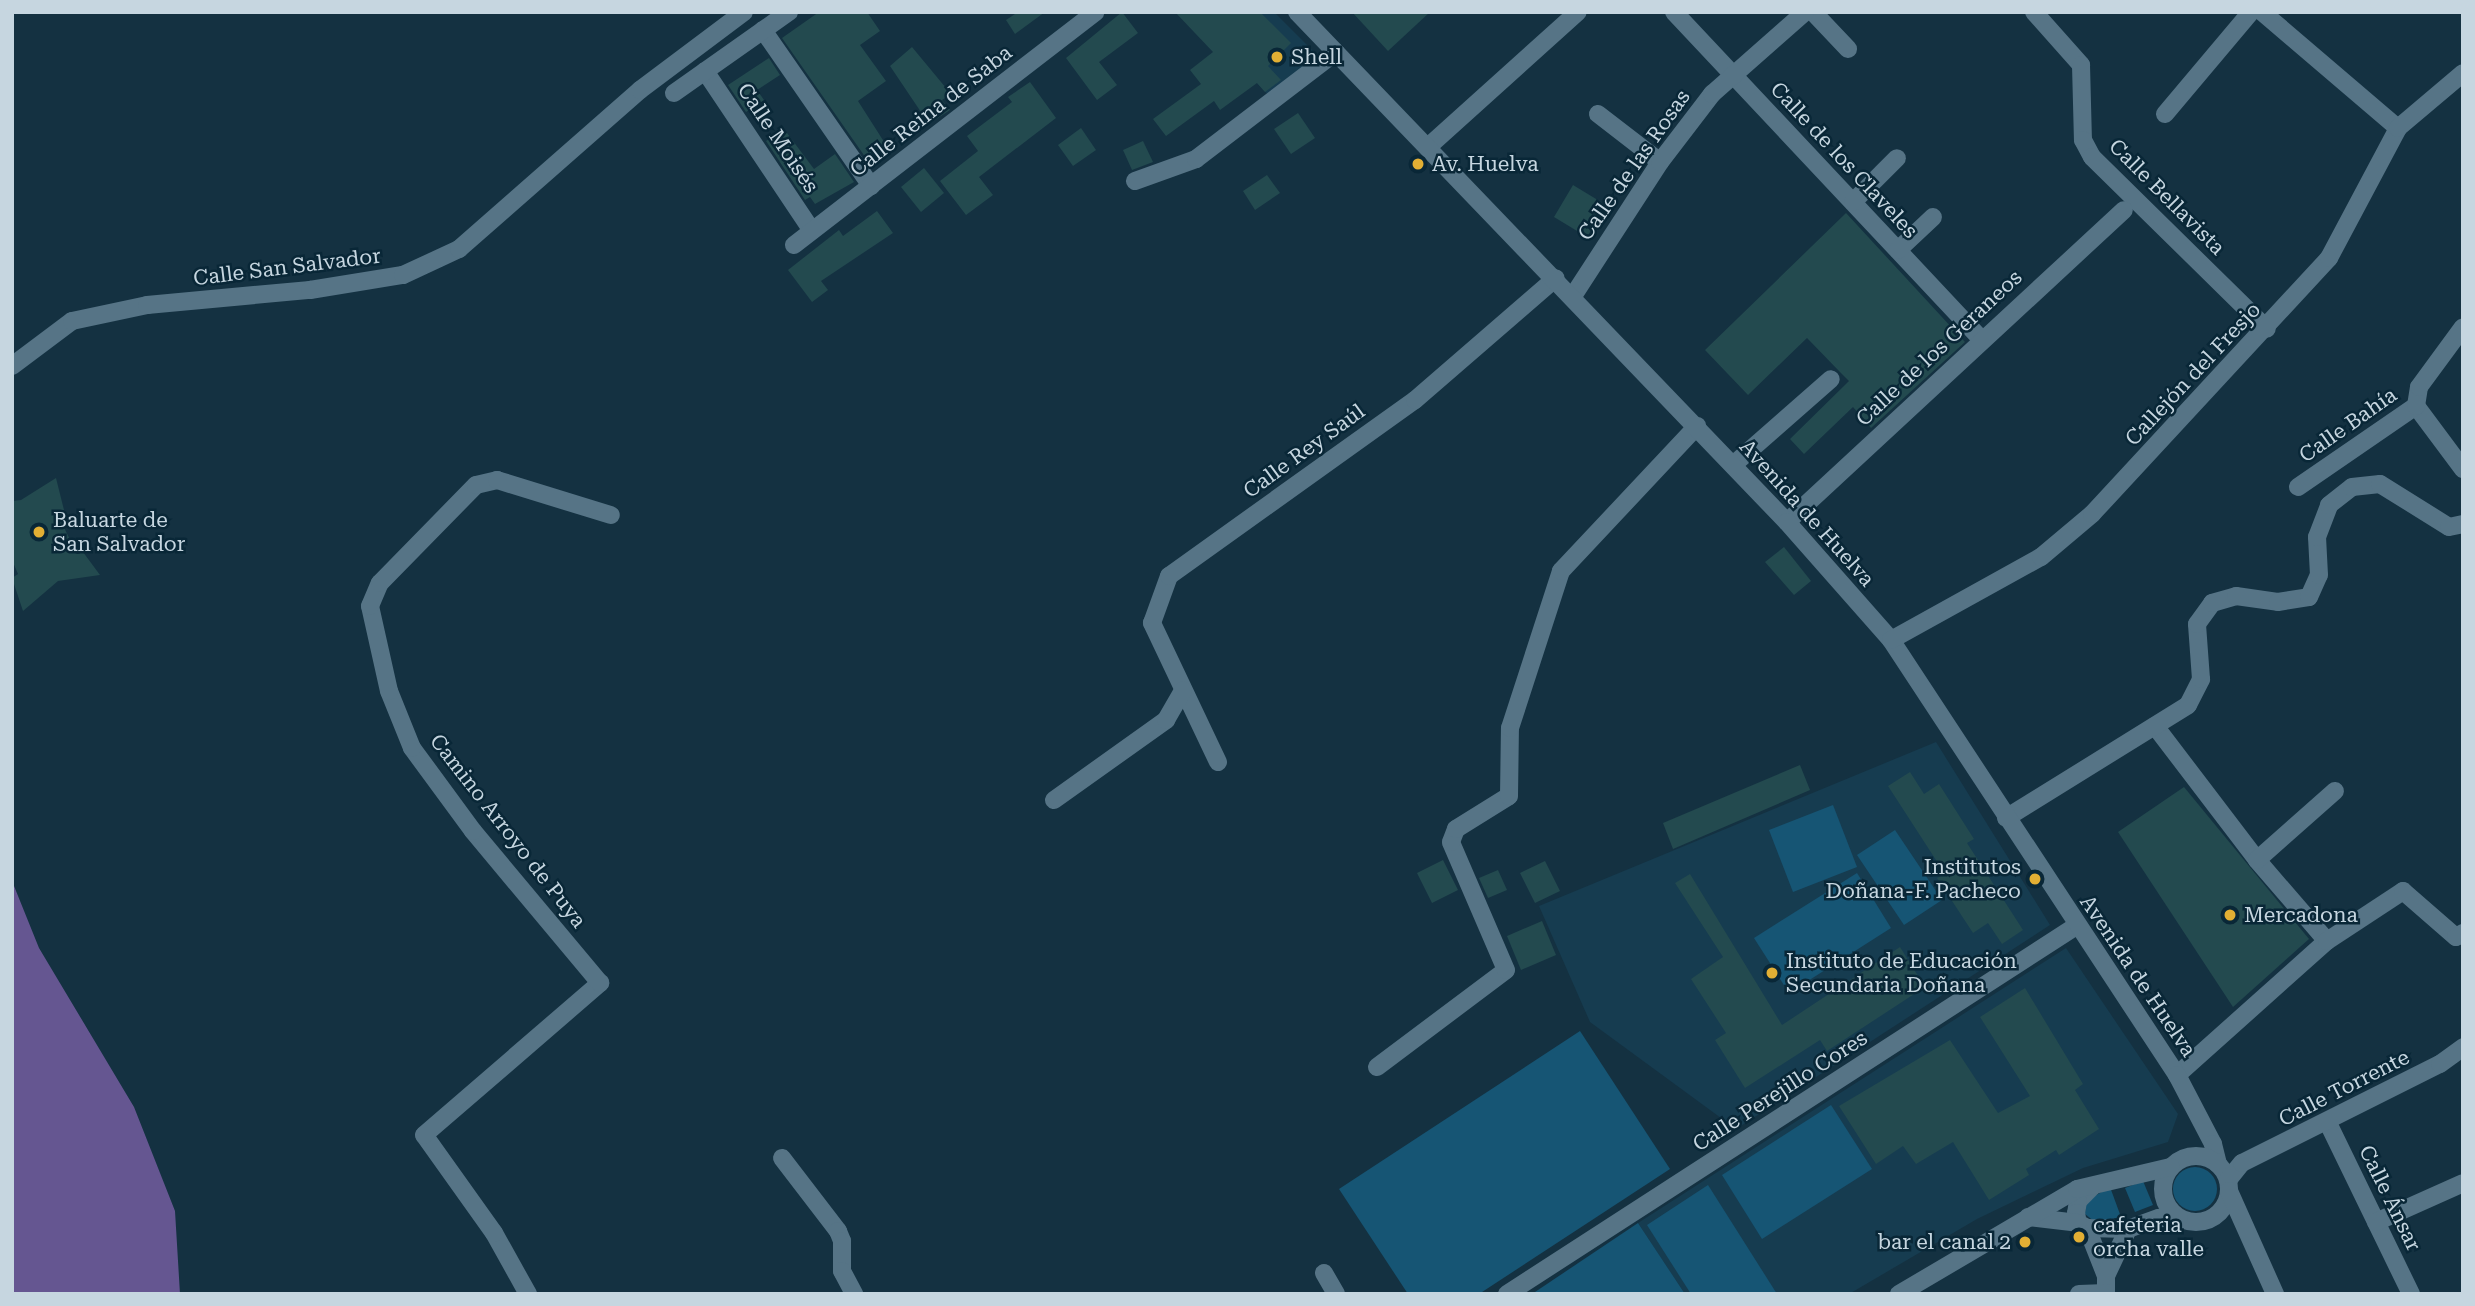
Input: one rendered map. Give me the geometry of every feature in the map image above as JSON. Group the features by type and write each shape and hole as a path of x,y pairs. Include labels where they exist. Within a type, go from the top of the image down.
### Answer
{"street":[{"name":"Calle San Salvador","path":"12,366 72,321 146,305 310,290 403,275 459,249 640,90 744,12"},
{"path":"674,93 789,12"},
{"name":"Calle Reina de Saba","path":"794,245 1096,12"},
{"name":"Avenida de Huelva","path":"1297,12 1697,426 1787,522 1891,640 1941,710 2006,818 2177,1075 2275,1294"},
{"path":"1429,146 1578,12"},
{"name":"Calle de los Claveles","path":"1674,12 1981,338"},
{"name":"Calle de las Rosas","path":"1573,296 1660,162 1731,74 1805,12"},
{"path":"1813,12 1848,49"},
{"name":"Calle Bellavista","path":"2034,12 2081,65 2083,141 2092,157 2267,329"},
{"path":"2165,114 2252,12"},
{"path":"2262,12 2398,128"},
{"path":"763,30 871,186"},
{"path":"1135,181 1196,159 1336,52"},
{"name":"Calle Moisés","path":"705,71 812,231"},
{"name":"Callejón del Fresjo","path":"1891,640 2041,557 2092,514 2267,329 2329,258 2398,128 2463,73"},
{"path":"1598,114 1660,162"},
{"path":"1853,202 1898,158"},
{"name":"Calle de los Geraneos","path":"1787,522 1981,338 2124,210"},
{"path":"1898,250 1933,217"},
{"name":"Calle Rey Saúl","path":"1218,762 1152,623 1169,576 1416,400 1556,278"},
{"name":"Calle Bahía","path":"2298,487 2416,406 2419,387 2463,327"},
{"path":"1733,465 1831,379"},
{"path":"2416,406 2463,469"},
{"path":"1377,1067 1506,970 1451,842 1456,829 1509,796 1510,728 1561,571 1697,426"},
{"name":"Camino Arroyo de Puya","path":"528,1294 494,1233 424,1135 600,983 473,831 412,748 389,691 370,606 380,583 476,485 497,480 611,515"},
{"path":"2006,818 2188,705 2201,678 2197,624 2211,603 2236,596 2278,602 2309,597 2319,575 2317,537 2329,505 2352,487 2380,484 2449,527 2463,524"},
{"path":"1054,800 1166,720 1184,690"},
{"path":"2155,726 2257,860 2327,941"},
{"path":"2257,860 2335,791"},
{"path":"2177,1075 2327,941 2403,891 2456,937 2463,933"},
{"name":"Calle Perejillo Cores","path":"1507,1294 2077,926"},
{"name":"Calle Torrente","path":"2220,1170 2242,1163 2328,1123 2440,1064 2463,1047"},
{"path":"1910,1291 2077,1189 2092,1187 2147,1169 2170,1167 2188,1156 2196,1113"},
{"name":"Calle Ánsar","path":"2328,1123 2410,1294"},
{"path":"2028,1217 2128,1229 2159,1218 2201,1222 2221,1211 2220,1170 2188,1156"},
{"path":"782,1158 838,1231 842,1241 842,1271 854,1294"},
{"path":"2170,1167 2162,1195 2179,1219"},
{"path":"2376,1222 2463,1183"},
{"path":"2092,1187 2078,1201 2082,1225 2106,1288"},
{"name":"Avenida de Huelva","path":"2221,1211 2244,1228"},
{"path":"2106,1288 2128,1229"},
{"path":"1324,1273 1336,1294"},
{"path":"2079,1294 2106,1288"}],"shaded area":[{"name":"Shell","path":"1220,12 1274,12 1323,61 1270,97 1244,69"},
{"name":"Instituto de Educación Secundaria Doñana","path":"1936,742 2050,925 1736,1129 1590,1022 1539,906"},
{"path":"1833,805 1857,867 1793,892 1769,830"},
{"path":"1895,830 1942,900 1904,925 1857,855"},
{"path":"1857,873 1891,928 1789,993 1754,938"},
{"path":"12,881 39,948 134,1107 175,1211 180,1294 12,1294"},
{"path":"2066,948 2178,1114 2168,1142 2083,1168 1977,1219 1849,1294 1685,1294 1638,1223"},
{"path":"1580,1031 1670,1169 1479,1294 1408,1294 1339,1189"},
{"path":"1831,1105 1872,1169 1762,1239 1722,1175"},
{"path":"2195,1167 2204,1168 2211,1173 2216,1180 2216,1198 2211,1205 2204,1210 2195,1211 2186,1210 2179,1205 2174,1198 2173,1189 2174,1180 2179,1173 2186,1168"},
{"path":"2143,1181 2153,1205 2135,1212 2125,1188"},
{"path":"1708,1185 1777,1294 1691,1294 1647,1225"},
{"path":"2110,1187 2121,1217 2095,1222 2085,1214 2086,1201"},
{"path":"1638,1223 1685,1294 1532,1294"}],"building":[{"path":"819,12 867,12 880,31 860,45 886,81 858,101 888,148 868,161 782,38"},
{"path":"1018,12 1045,12 1015,34 1006,20"},
{"path":"1122,12 1138,33 1099,62 1117,85 1097,100 1066,58"},
{"path":"1175,12 1260,12 1291,43 1268,66 1281,80 1265,92 1257,83 1220,110 1214,101 1166,136 1153,119 1201,84 1190,70 1213,52"},
{"path":"1352,12 1430,12 1388,51"},
{"path":"912,47 951,94 942,100 950,110 929,124 890,66"},
{"path":"769,58 780,75 757,90 764,100 746,112 728,85"},
{"path":"1030,82 1056,118 979,177 993,195 966,215 940,181 978,151 967,136 1012,102 1008,97"},
{"path":"1298,113 1315,138 1291,154 1274,129"},
{"path":"1081,128 1096,150 1073,166 1058,145"},
{"path":"784,129 814,169 835,154 854,182 815,204 810,197 805,200 766,141"},
{"path":"1143,141 1153,162 1132,170 1123,150"},
{"path":"924,168 944,193 921,212 901,187"},
{"path":"1267,175 1280,193 1255,210 1243,191"},
{"path":"1573,185 1606,205 1587,237 1554,217"},
{"path":"877,211 893,233 821,281 828,290 812,302 788,270 839,230 843,236"},
{"path":"1846,213 1965,342 1871,428 1853,407 1804,454 1790,439 1849,381 1807,338 1748,395 1705,350"},
{"name":"Baluarte de San Salvador","path":"56,478 64,510 57,513 77,554 83,552 100,575 58,581 23,611 12,578 18,574 12,560 12,501 21,500"},
{"path":"1784,547 1811,581 1794,595 1765,562"},
{"path":"1800,765 1810,790 1673,849 1663,823"},
{"path":"1910,772 1924,794 1939,784 1974,839 1967,843 2023,930 2002,944 1988,923 1973,933 1937,878 1945,874 1888,786"},
{"name":"Mercadona","path":"2184,787 2309,939 2233,1007 2118,832"},
{"path":"1443,860 1458,890 1432,903 1417,873"},
{"path":"1545,861 1560,891 1535,903 1520,873"},
{"path":"1498,870 1507,890 1488,898 1479,878"},
{"path":"1690,874 1782,1025 1900,947 1925,987 1827,1051 1820,1040 1745,1088 1715,1040 1726,1033 1691,979 1723,957 1675,883"},
{"path":"1542,921 1556,955 1521,970 1507,936"},
{"path":"2025,988 2083,1084 2075,1090 2099,1129 2059,1155 2056,1150 2026,1169 2029,1175 1989,1200 1953,1142 1916,1164 1903,1146 1876,1164 1839,1106 1950,1040 1998,1113 2030,1096 1980,1017"}],"place":[{"name":"Shell","path":"1277,57"},
{"name":"Av. Huelva","path":"1418,164"},
{"name":"Baluarte de San Salvador","path":"39,532"},
{"name":"Institutos Doñana-F. Pacheco","path":"2035,879"},
{"name":"Mercadona","path":"2230,915"},
{"name":"Instituto de Educación Secundaria Doñana","path":"1772,973"},
{"name":"cafeteria orcha valle","path":"2079,1237"},
{"name":"bar el canal 2","path":"2025,1242"}]}
